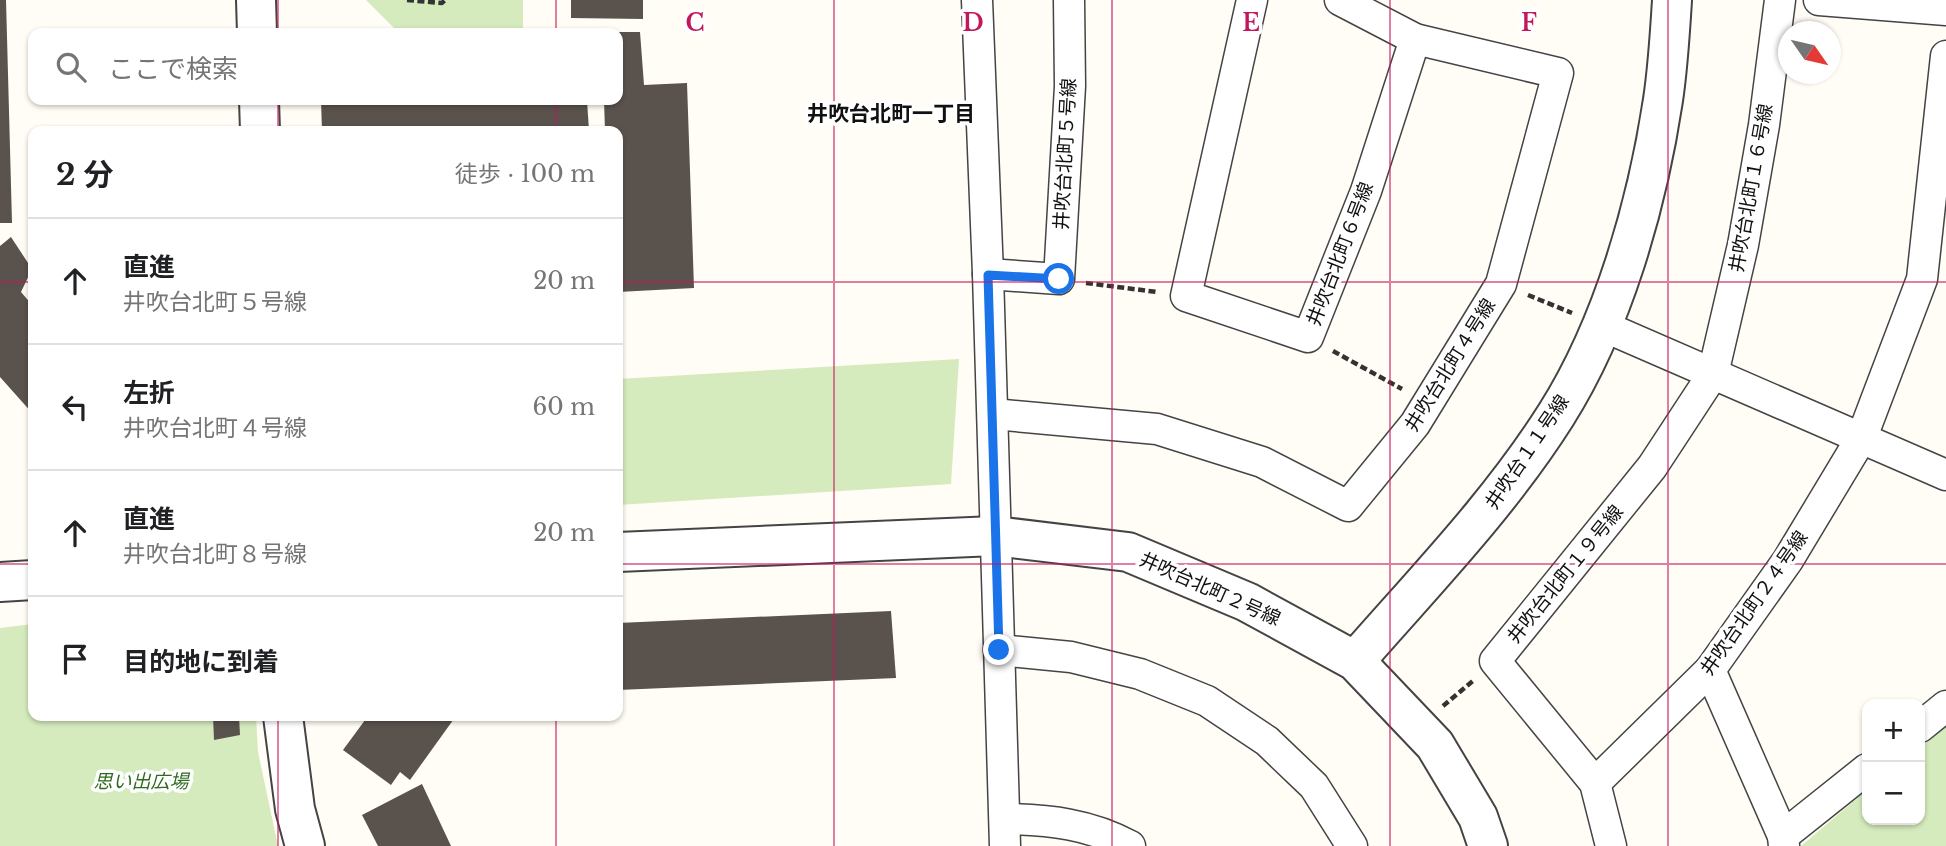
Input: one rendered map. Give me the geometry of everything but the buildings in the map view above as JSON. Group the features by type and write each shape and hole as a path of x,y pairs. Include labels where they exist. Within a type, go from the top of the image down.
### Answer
{"street":[{"path":"256,0 257,28"},
{"path":"977,0 1005,832 1043,820 1077,824 1115,842"},
{"name":"井吹台北町５号線","path":"1059,279 1070,86 1069,0"},
{"path":"1186,296 1252,0"},
{"name":"井吹台北町４号線","path":"993,414 1157,429 1262,462 1348,506 1415,424 1501,284 1558,73 1415,38 1340,0"},
{"name":"井吹台１１号線","path":"1355,661 1486,512 1556,414 1603,326 1642,206 1663,100 1672,0"},
{"name":"井吹台北町１６号線","path":"1713,374 1750,205 1764,125 1780,0"},
{"path":"1819,0 1946,10"},
{"name":"井吹台北町６号線","path":"1186,296 1308,337 1366,191 1415,38"},
{"name":"井吹台北町２４号線","path":"1595,783 1710,670 1788,560 1862,437 1922,279 1946,56"},
{"path":"259,105 260,126"},
{"path":"988,275 1059,279"},
{"path":"1603,326 1946,475"},
{"name":"井吹台北町１９号線","path":"1611,846 1595,783 1496,661 1652,467 1713,374"},
{"name":"井吹台北町２号線","path":"623,552 995,536 1128,552 1247,602 1355,661 1435,745 1478,817 1488,846"},
{"path":"0,582 28,580"},
{"path":"999,650 1071,657 1140,674 1207,701 1267,741 1314,786 1352,846"},
{"path":"1710,670 1783,841 1862,773"},
{"path":"1925,723 1946,706"},
{"path":"285,721 295,809 305,846"}],"path":[{"path":"407,0 442,3 445,0"},
{"path":"1059,279 1186,296"},
{"path":"1501,284 1603,326"},
{"path":"1308,337 1428,403"},
{"path":"1418,728 1496,661"}],"green space":[{"path":"366,0 523,0 523,28 394,28"},
{"path":"959,359 951,484 623,505 623,379"},
{"name":"思い出広場","path":"28,625 28,721 256,721 258,752 278,846 0,846 0,628"},
{"path":"1946,726 1946,846 1801,846 1862,794 1862,825 1925,825 1925,744"}],"district":[{"name":"井吹台北町一丁目","path":"891,114"}],"route":[{"path":"999,650 988,275 1059,279"}]}
